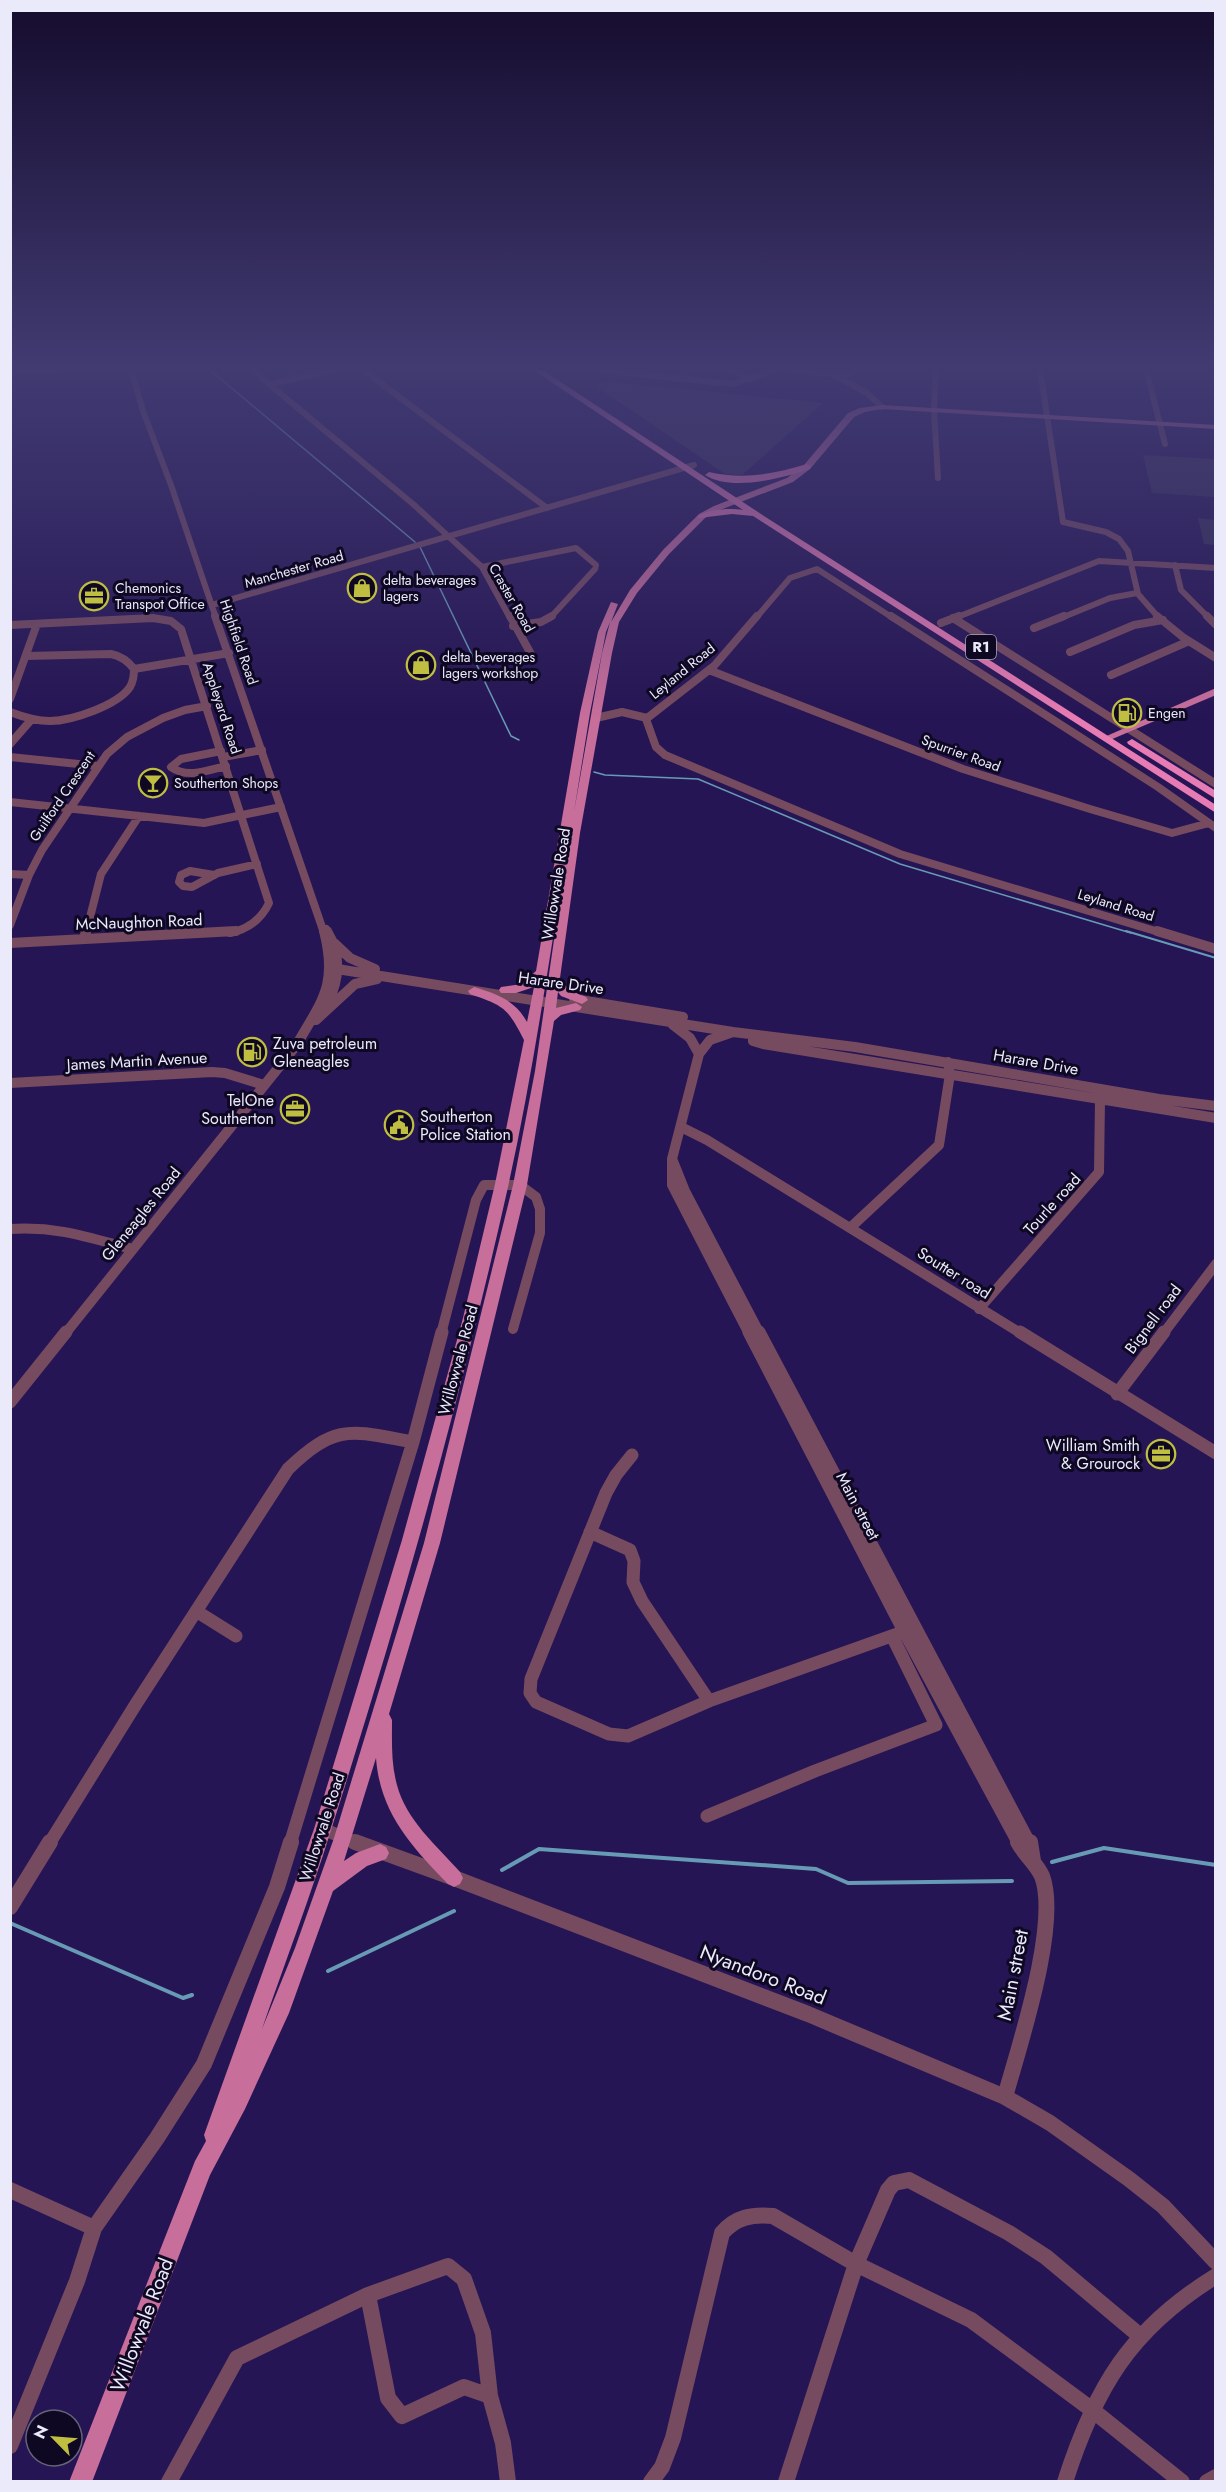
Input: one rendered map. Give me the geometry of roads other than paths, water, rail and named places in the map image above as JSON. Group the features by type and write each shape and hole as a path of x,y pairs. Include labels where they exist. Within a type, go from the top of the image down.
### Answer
{"highway":[{"path":"702,516 715,494 712,485"},
{"path":"720,485 742,499"},
{"name":"R1","path":"742,499 758,516 836,565 1117,733 1161,755 1215,796"},
{"name":"R1","path":"742,499 1117,733 1215,810"},
{"path":"702,516 732,511 758,516"}],"main road":[{"name":"Willowvale Road","path":"80,2481 203,2168 237,2065 285,1939 322,1829 410,1540 470,1318 502,1184 529,1039 554,978 575,833 607,653 618,615 633,592 666,552 702,516 717,508 779,485"},
{"name":"Willowvale Road","path":"203,2168 238,2102 282,2006 326,1886 383,1709 432,1543 520,1185 548,1020 542,971 564,831 602,632 609,613 624,591 650,564 666,552"},
{"path":"1117,733 1215,691"},
{"path":"505,990 526,987 534,983 542,971"},
{"path":"554,978 565,993 579,1004"},
{"path":"474,991 504,1002 515,1010 529,1039"},
{"path":"548,1020 557,1012 579,1004"},
{"path":"383,1709 385,1764 392,1800 406,1824 454,1878"},
{"path":"326,1886 362,1859 380,1853"}],"street":[{"name":"Highfield Road","path":"169,485 335,966"},
{"name":"Craster Road","path":"390,485 482,567 513,626 531,654"},
{"path":"517,485 547,508"},
{"name":"Manchester Road","path":"212,605 624,485"},
{"path":"1057,485 1063,522 1118,537 1131,563 1137,593 1187,642 1213,654"},
{"path":"482,567 520,561 569,548 576,548 596,565 595,569 550,618 541,622 513,626"},
{"path":"941,623 1094,563 1106,561 1215,568"},
{"name":"Leyland Road","path":"836,565 817,569 788,580 709,670 647,718 646,722 656,747 665,755 900,854 1215,949"},
{"path":"1174,565 1181,590 1215,625"},
{"path":"817,569 1092,744 1212,825"},
{"path":"1034,628 1110,598 1137,593"},
{"path":"953,618 1117,733"},
{"name":"Appleyard Road","path":"37,624 169,619 179,625 192,659 268,898 267,908 263,914"},
{"path":"1070,652 1134,625 1163,620"},
{"path":"10,625 37,624 10,699"},
{"path":"1111,675 1187,642"},
{"path":"134,669 229,653"},
{"path":"26,656 111,654 124,658 134,669"},
{"path":"10,712 31,720 60,721 96,708 127,690 132,683 134,669"},
{"name":"Spurrier Road","path":"709,670 963,769 1090,810 1172,833 1212,825"},
{"name":"Guilford Crescent","path":"10,925 29,875 42,850 107,754 135,733 177,712 207,706"},
{"path":"598,706 647,718"},
{"path":"596,718 615,711"},
{"path":"10,744 31,720"},
{"path":"1092,744 1117,733"},
{"path":"226,766 185,773 177,772 171,767 181,759 262,750"},
{"path":"1161,755 1215,784"},
{"path":"10,757 99,766"},
{"path":"10,802 204,823 242,817 280,807"},
{"path":"84,939 101,874 139,816"},
{"path":"214,875 257,864"},
{"path":"10,874 29,875"},
{"name":"McNaughton Road","path":"10,943 229,933 245,929 263,914"},
{"name":"Highfield Road","path":"322,924 334,943 335,966"},
{"path":"334,943 350,958 375,969"},
{"name":"Harare Drive","path":"335,966 375,969 505,990 544,999"},
{"name":"Harare Drive","path":"335,966 474,991 579,1004 733,1032 780,1036"},
{"name":"Gleneagles Road","path":"10,1402 316,1020 331,997 335,966"},
{"name":"Gleneagles Road","path":"296,1046 326,991 335,966"},
{"path":"316,1020 355,984 390,977"},
{"name":"Harare Drive","path":"579,1004 644,1009 949,1068 1215,1106"},
{"path":"669,1021 690,1038 699,1054 710,1040 733,1032"},
{"path":"753,1035 753,1041 763,1044 949,1068 1100,1100 1215,1118"},
{"name":"Main street","path":"699,1054 672,1159 671,1171 675,1194 903,1632 1020,1848 1034,1862 1042,1877 1046,1896 1042,1959 1005,2097"},
{"path":"850,1228 939,1145 949,1068"},
{"name":"James Martin Avenue","path":"10,1083 212,1072 225,1073 264,1085"},
{"name":"Tourle road","path":"979,1309 1099,1172 1100,1100"},
{"name":"Soutter road","path":"681,1127 707,1140 1215,1453"},
{"path":"10,2446 78,2281 93,2228 180,2103 204,2064 276,1887 413,1443 476,1200 484,1185 520,1185 536,1197 540,1209 540,1233 513,1329"},
{"path":"12,1231 58,1229 132,1249"},
{"name":"Bignell road","path":"1117,1394 1215,1263"},
{"path":"10,1907 277,1485 300,1458 325,1442 351,1432 413,1443"},
{"path":"633,1455 612,1480 531,1679 532,1697 544,1707 609,1734 628,1736 709,1701 903,1632 936,1725 707,1816"},
{"path":"590,1533 630,1550 634,1561 633,1582 642,1601 709,1701"},
{"path":"196,1611 236,1636"},
{"name":"Nyandoro Road","path":"322,1829 852,2032 1005,2097 1094,2153 1163,2206 1215,2262"},
{"path":"786,2481 856,2264 888,2190 894,2183 909,2180 1009,2233 1046,2257 1139,2335"},
{"path":"10,2190 93,2228"},
{"path":"651,2481 658,2476 666,2461 722,2233 729,2223 741,2216 758,2214 773,2216 856,2264 971,2320 1091,2409 1182,2481"},
{"path":"169,2481 237,2358 368,2295 448,2266 464,2279 483,2333 490,2396 503,2443 508,2481"},
{"path":"1065,2481 1091,2409 1114,2369 1139,2335 1182,2296 1215,2276"},
{"path":"368,2295 388,2398 402,2416 464,2387 490,2396"},
{"path":"1207,2481 1215,2477"}],"waterway":[{"path":"347,485 415,542"},
{"path":"420,547 511,736 519,740"},
{"path":"594,772 605,775 698,779 900,864 1131,933"},
{"path":"1126,931 1216,958"},
{"path":"1052,1862 1104,1848 1216,1865"},
{"path":"502,1870 539,1849 816,1869 848,1883 1012,1881"},
{"path":"328,1971 454,1911"},
{"path":"10,1923 183,1998 192,1995"}],"place":[{"name":"delta beverages lagers","path":"362,588"},
{"name":"Chemonics Transpot Office","path":"94,596"},
{"name":"delta beverages lagers workshop","path":"421,665"},
{"name":"Engen","path":"1127,713"},
{"name":"Southerton Shops","path":"153,783"},
{"name":"Zuva petroleum Gleneagles","path":"252,1052"},
{"name":"TelOne Southerton","path":"295,1109"},
{"name":"Southerton Police Station","path":"399,1125"},
{"name":"William Smith & Grourock","path":"1161,1454"}]}
